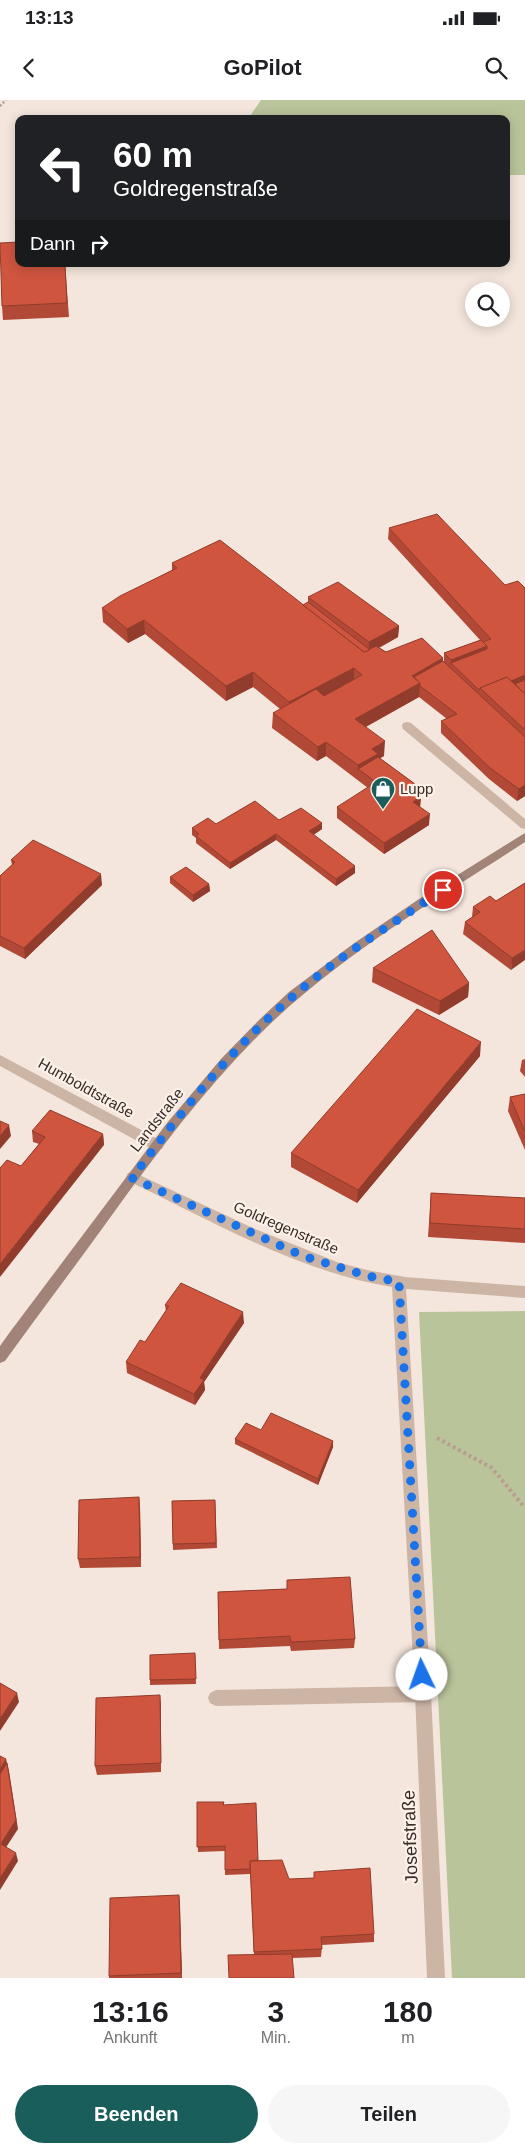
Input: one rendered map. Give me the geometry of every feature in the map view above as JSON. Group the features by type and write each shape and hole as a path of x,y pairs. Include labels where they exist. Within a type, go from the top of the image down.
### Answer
{"street":[{"path":"407,726 525,824"},
{"name":"Landstraße","path":"0,1357 157,1145 228,1058 298,992 393,923 525,837"},
{"name":"Humboldtstraße","path":"0,1060 157,1145"},
{"name":"Goldregenstraße","path":"132,1178 303,1256 368,1276 399,1282 525,1292"},
{"name":"Josefstraße","path":"399,1282 423,1694 436,1978"},
{"path":"216,1698 423,1694"}],"path":[{"path":"0,106 6,100"},
{"path":"407,1423 492,1468 525,1508"}],"green space":[{"path":"261,100 525,100 525,175 510,175 510,115 251,115"},
{"path":"525,1311 525,1978 452,1978 419,1312"}],"building":[{"path":"15,242 15,267 65,267 67,303 2,306 0,243"},
{"path":"437,514 505,585 518,581 525,588 525,675 511,681 507,677 479,690 451,663 487,649 483,642 491,639 389,528"},
{"path":"220,540 364,652 376,646 386,652 422,638 443,658 412,676 420,683 355,719 385,741 372,749 378,754 358,765 326,742 318,747 273,713 316,689 324,696 362,675 354,668 289,702 253,672 226,686 144,620 127,629 102,608 120,596 177,568 172,563"},
{"path":"338,582 399,626 369,642 308,597"},
{"path":"308,602 370,650 364,652 303,605"},
{"path":"481,640 487,646 451,660 444,653"},
{"path":"443,661 525,737 525,785 519,789 490,768 441,721 457,714 420,686 420,683 414,677"},
{"path":"507,677 525,694 525,730 480,688"},
{"path":"525,680 525,694 515,684"},
{"name":"Lupp","path":"378,757 415,784 409,788 421,796 413,802 430,814 384,843 337,807 376,782 358,769"},
{"path":"255,801 279,820 301,808 322,823 309,831 355,866 336,879 276,834 230,863 196,836 199,834 192,828 208,818 216,824"},
{"path":"33,840 101,874 24,948 0,936 0,876 15,862 11,860"},
{"path":"186,867 209,884 193,895 170,877"},
{"path":"525,883 525,950 512,958 465,922 480,912 473,907 490,896 496,901"},
{"path":"432,930 469,983 440,1001 373,968"},
{"path":"417,1009 481,1042 358,1190 291,1153"},
{"path":"525,1094 525,1132 510,1097"},
{"path":"50,1110 103,1134 0,1264 0,1168 7,1160 21,1166 45,1137 32,1131"},
{"path":"0,1121 9,1125 0,1136"},
{"path":"431,1193 525,1198 525,1229 430,1223"},
{"path":"181,1283 243,1312 200,1378 204,1380 194,1394 126,1362 140,1340 145,1342 169,1306 165,1305"},
{"path":"271,1413 333,1441 318,1479 235,1439 246,1423 261,1430"},
{"path":"139,1497 140,1557 78,1559 79,1500"},
{"path":"215,1500 216,1543 173,1544 172,1501"},
{"path":"350,1577 355,1639 291,1642 290,1636 219,1640 218,1592 287,1589 287,1580"},
{"path":"195,1653 196,1679 150,1680 150,1655"},
{"path":"0,1683 17,1693 0,1719"},
{"path":"160,1695 161,1763 95,1766 96,1698"},
{"path":"0,1756 6,1759 0,1769"},
{"path":"7,1763 16,1820 1,1844 16,1853 0,1878 0,1774"},
{"path":"197,1802 224,1802 223,1805 256,1803 258,1860 250,1861 250,1869 225,1870 225,1846 197,1847"},
{"path":"282,1860 289,1879 314,1878 314,1872 370,1868 374,1934 321,1937 322,1949 254,1952 250,1861"},
{"path":"179,1895 181,1973 109,1976 110,1898"},
{"path":"292,1954 294,1978 229,1978 228,1955"}],"place":[{"name":"Lupp","path":"383,810"}],"route":[{"path":"422,1675 399,1282 368,1276 303,1256 132,1178 228,1058 263,1023 328,969 443,890"}]}
